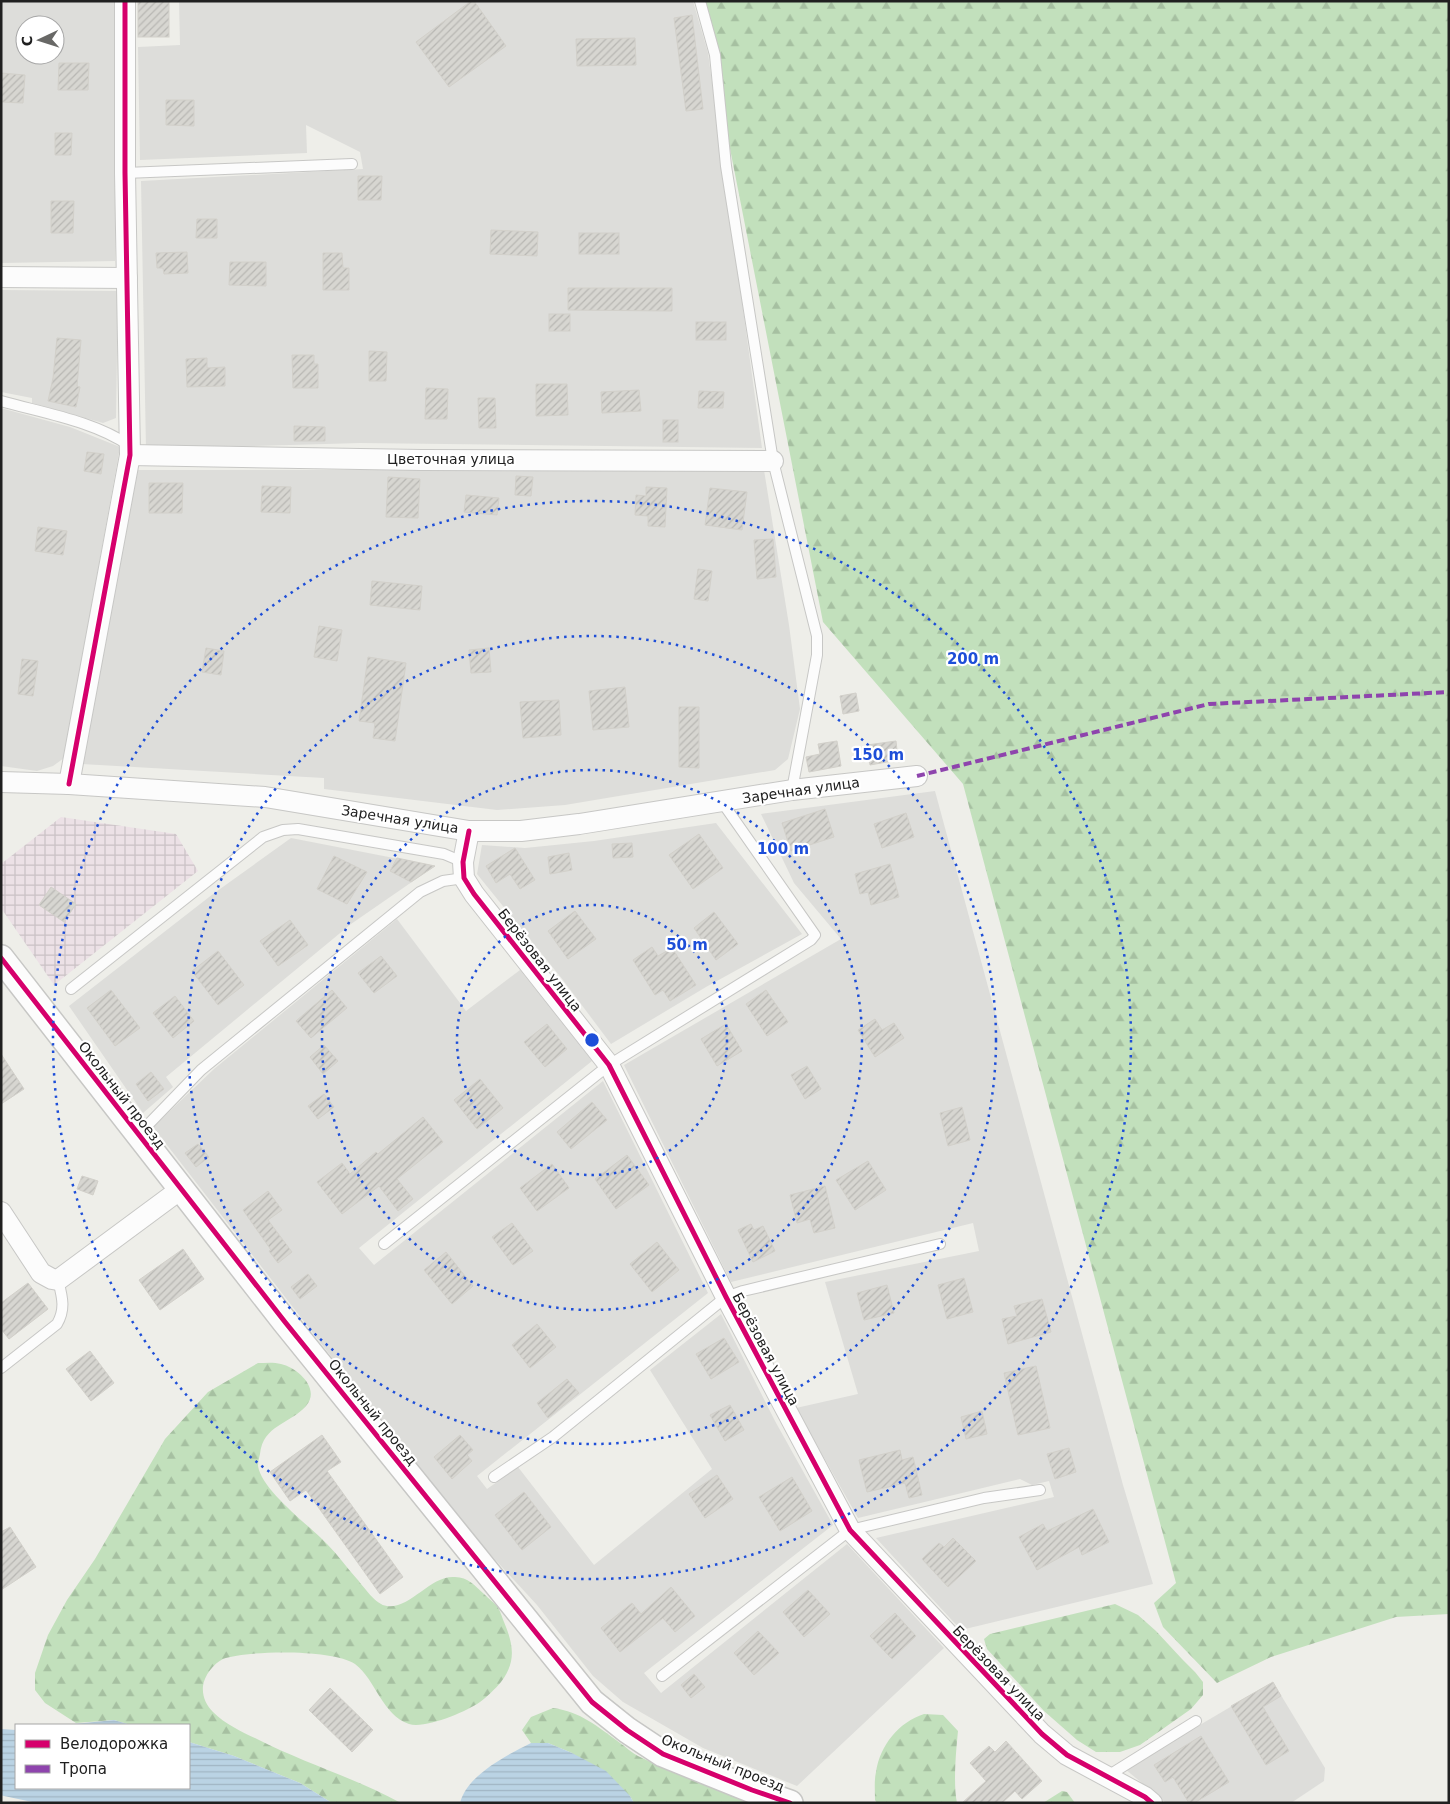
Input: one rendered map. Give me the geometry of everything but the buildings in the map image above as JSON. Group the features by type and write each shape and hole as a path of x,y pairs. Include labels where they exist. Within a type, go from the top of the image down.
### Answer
{"street":[{"path":"69,784 130,450 125,173 125,1"},
{"path":"1,277 127,278"},
{"name":"Цветочная улица","path":"130,450 421,460 773,461"},
{"name":"Заречная улица","path":"1,782 69,784 265,797 470,831 521,831 579,824 792,790 917,776"},
{"path":"464,870 470,831"},
{"name":"Берёзовая улица","path":"464,870 474,894 609,1065 726,1297 850,1530 1042,1734 1067,1755 1145,1797 1152,1803"},
{"name":"Окольный проезд","path":"1,958 285,1322 592,1702 627,1730 663,1754 752,1790 790,1803"},
{"path":"1,1212 42,1273 58,1280 181,1189"}],"lane":[{"path":"700,1 715,55 726,166 773,461 817,636 817,656 792,790"},
{"path":"125,173 352,164"},
{"path":"1,401 93,427 118,438 130,450"},
{"path":"384,1244 609,1065 811,940 815,935 722,802"},
{"path":"71,989 264,838 284,830 298,829 444,854 464,870 420,892 201,1070 138,1134"},
{"path":"494,1477 553,1437 726,1297 743,1291 940,1244"},
{"path":"1,1368 57,1324 62,1315 63,1300 58,1280"},
{"path":"662,1676 850,1530 984,1498 1040,1490"},
{"path":"1106,1777 1196,1721"}],"shaded area":[{"path":"1,1 116,1 115,261 1,263"},
{"path":"179,1 693,1 708,53 762,448 360,443 146,449 141,181 363,169 360,152 306,125 307,153 140,160 138,47 180,45"},
{"path":"1,290 118,291 116,418 103,423 32,403 32,398 1,392"},
{"path":"1,408 70,427 120,447 64,758 53,766 37,771 1,766"},
{"path":"136,470 764,470 789,625 800,709 788,759 775,770 565,805 497,810 324,789 324,778 82,764"},
{"path":"935,791 1123,1485 1153,1584 961,1630 876,1538 1054,1497 1049,1481 1032,1485 1020,1479 858,1518 796,1408 858,1394 825,1282 979,1251 973,1223 731,1282 624,1065 841,939 794,883 761,814"},
{"path":"61,817 176,834 198,871 54,985 1,908 1,864"},
{"path":"716,823 802,934 706,987 611,1044 563,980 477,874 482,845 525,848 594,841"},
{"path":"291,838 435,866 351,924 166,1077 173,1087 143,1113 69,1006 213,894"},
{"path":"397,919 466,1011 520,970 592,1061 359,1248 374,1265 603,1081 708,1293 477,1476 487,1489 518,1467 594,1565 712,1469 650,1370 721,1314 775,1421 833,1525 644,1673 661,1693 847,1544 944,1648 797,1786 703,1748 623,1702 593,1676 537,1605 455,1516 153,1127 214,1069"},
{"path":"1273,1682 1325,1768 1324,1781 1291,1803 1166,1803 1125,1769"}],"green space":[{"path":"701,1 1449,1 1449,1614 1396,1617 1271,1657 1217,1683 1163,1627 1154,1603 1176,1583 963,784 823,622"},
{"path":"258,1363 278,1363 294,1370 306,1380 311,1393 310,1399 300,1412 278,1426 266,1437 262,1444 258,1466 261,1476 277,1497 327,1544 370,1595 383,1605 396,1606 437,1581 460,1577 471,1582 499,1609 510,1638 512,1652 506,1674 491,1693 480,1702 456,1715 435,1722 416,1725 409,1724 400,1719 392,1713 362,1671 355,1664 344,1659 310,1653 251,1654 223,1659 207,1674 203,1686 206,1703 223,1720 240,1731 275,1748 366,1786 401,1803 332,1803 300,1783 234,1756 190,1742 190,1724 128,1724 114,1720 76,1723 45,1703 35,1690 35,1673 48,1635 67,1600 95,1559 165,1439 208,1392"},
{"path":"1115,1604 1138,1615 1156,1631 1203,1682 1203,1695 1191,1709 1140,1745 1120,1752 1096,1752 1077,1740 1044,1711 987,1649 984,1639 990,1634"},
{"path":"553,1708 580,1716 638,1756 652,1763 757,1803 634,1803 630,1796 572,1753 548,1743 531,1743 522,1730 531,1717"},
{"path":"924,1714 943,1715 958,1731 955,1777 957,1803 877,1803 875,1800 875,1779 878,1762 886,1744 899,1729"},
{"path":"1062,1791 1067,1792 1075,1803 1043,1803"}],"water":[{"path":"114,1720 128,1724 74,1724"},
{"path":"1,1729 15,1730 15,1789 190,1789 190,1742 234,1756 300,1783 332,1803 37,1803 1,1795"},
{"path":"531,1743 548,1743 606,1771 630,1796 634,1803 460,1803 464,1793 479,1775 500,1760"}],"marked path":[{"path":"917,776 1209,704 1449,692"}],"cycle path":[{"path":"69,784 130,455 125,173 125,1"},
{"path":"469,831 463,862 464,878 474,894 609,1065 726,1297 850,1530 1042,1734 1067,1755 1145,1797 1152,1803"},
{"path":"1,958 285,1322 592,1702 627,1730 663,1754 752,1790 790,1803"}]}
